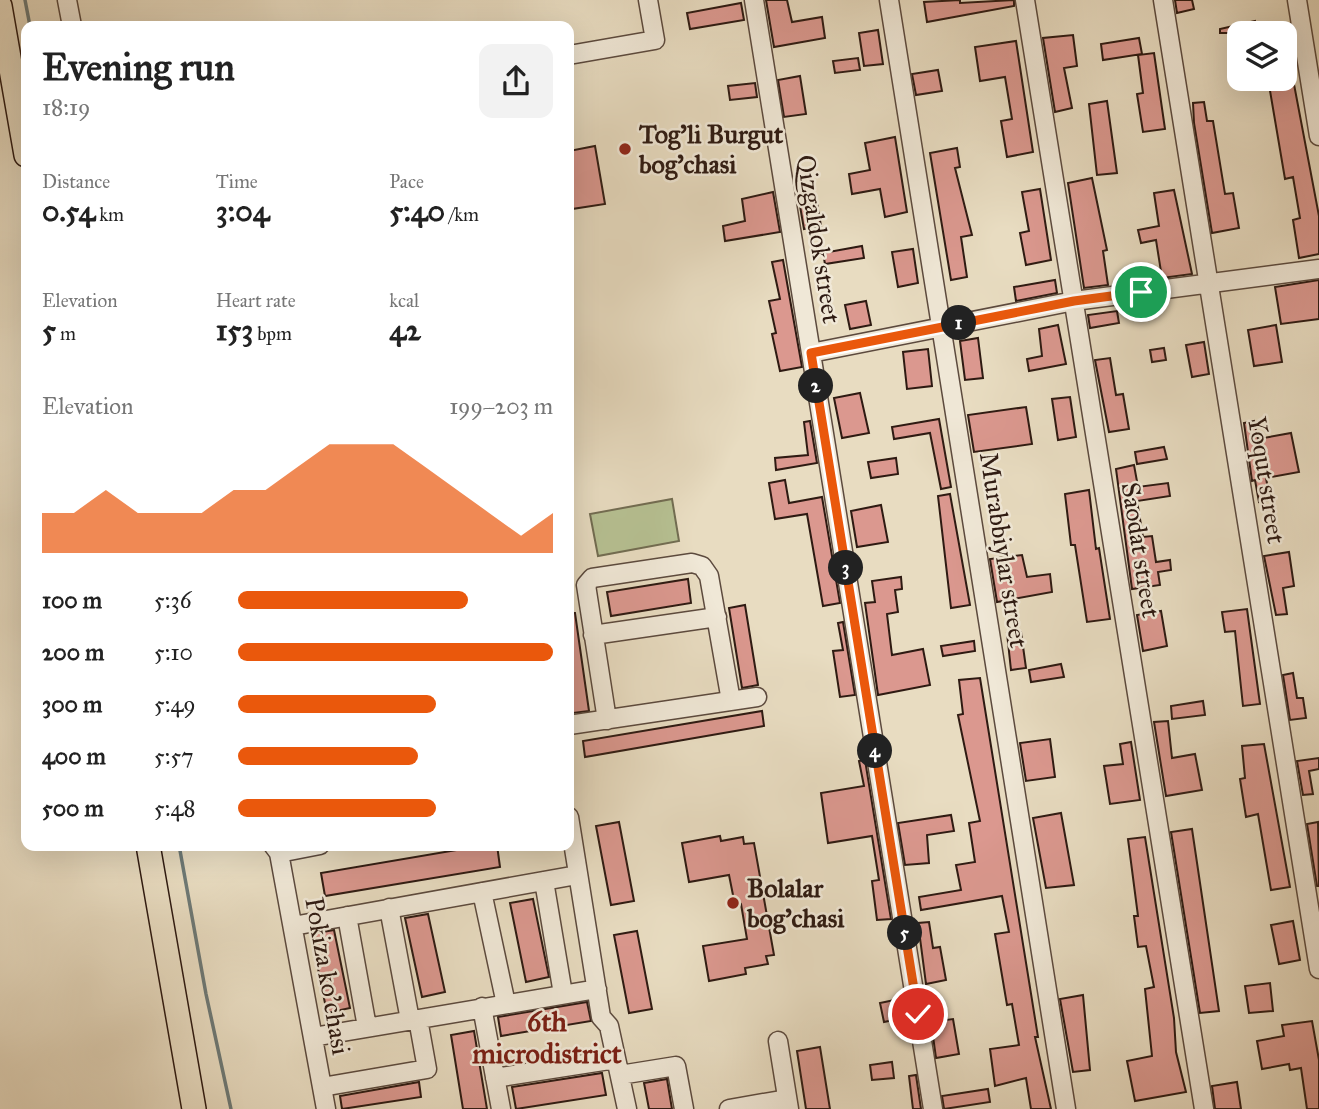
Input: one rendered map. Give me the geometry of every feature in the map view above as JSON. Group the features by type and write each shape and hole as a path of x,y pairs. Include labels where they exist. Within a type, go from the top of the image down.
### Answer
{"main road":[{"path":"0,6 21,126"},
{"path":"149,851 194,1109"}],"street":[{"path":"67,0 71,21"},
{"path":"574,54 655,40 649,0"},
{"name":"Qizgaldok street","path":"754,0 933,1109"},
{"name":"Murabbiylar street","path":"889,0 1066,1109"},
{"name":"Saodat street","path":"1025,0 1204,1109"},
{"name":"Yoqut street","path":"1163,0 1319,969"},
{"path":"1297,0 1319,136"},
{"path":"811,353 1074,301 1319,269"},
{"path":"607,720 585,594 586,585 592,578 692,563 702,566 709,576 731,701"},
{"path":"593,635 717,617"},
{"path":"574,724 757,697"},
{"path":"574,849 601,1017 609,1026 627,1109"},
{"name":"Pokiza ko'chasi","path":"276,851 293,926 326,1109"},
{"path":"293,926 578,875"},
{"path":"544,881 563,994"},
{"path":"482,892 506,1003"},
{"path":"322,1087 427,1069 390,908"},
{"path":"347,916 367,1027"},
{"path":"313,1037 597,989"},
{"path":"482,1007 501,1109"},
{"path":"729,1109 788,1104 778,1041"},
{"path":"495,1078 618,1067 676,1066 684,1109"}],"green space":[{"path":"672,499 679,541 598,556 590,514"}],"building":[{"path":"766,0 787,0 792,22 822,17 825,38 774,47"},
{"path":"960,0 960,3 1014,0 1014,6 927,22 924,2"},
{"path":"1175,0 1192,0 1194,9 1177,13"},
{"path":"741,3 744,20 690,29 687,13"},
{"path":"1227,27 1227,33 1220,33 1220,29"},
{"path":"878,30 883,64 864,66 859,33"},
{"path":"1073,35 1077,66 1064,68 1072,108 1055,112 1043,38"},
{"path":"1139,38 1142,54 1103,60 1101,44"},
{"path":"1016,41 1033,152 1007,157 1001,121 1012,119 1005,77 980,81 975,47"},
{"path":"1154,53 1165,129 1143,132 1137,94 1143,93 1138,55"},
{"path":"858,58 860,70 835,73 833,61"},
{"path":"938,70 942,91 916,95 912,74"},
{"path":"800,76 806,114 784,117 778,80"},
{"path":"755,83 757,97 730,100 728,86"},
{"path":"1270,91 1295,91 1319,216 1319,254 1299,258 1293,220 1300,218 1293,177 1285,179"},
{"path":"1107,101 1117,173 1097,175 1089,104"},
{"path":"1204,102 1207,121 1213,121 1225,194 1233,193 1239,228 1212,233 1194,123 1193,103"},
{"path":"895,137 907,212 885,217 880,189 852,194 849,174 870,170 865,143"},
{"path":"595,146 605,204 574,209 574,150"},
{"path":"957,148 960,167 955,168 972,235 961,237 967,277 951,280 930,153"},
{"path":"1092,178 1107,250 1103,251 1108,285 1084,288 1068,183"},
{"path":"1040,189 1051,260 1026,265 1020,233 1029,231 1022,192"},
{"path":"1174,190 1192,274 1162,278 1156,240 1141,243 1138,230 1159,226 1154,193"},
{"path":"773,192 780,232 725,241 723,226 745,221 742,199"},
{"path":"817,203 821,226 804,229 800,206"},
{"path":"862,246 864,258 825,264 823,253"},
{"path":"913,249 918,283 898,287 892,252"},
{"path":"783,260 802,367 780,371 772,334 776,333 769,301 780,299 772,262"},
{"path":"1055,280 1057,293 1016,301 1014,287"},
{"path":"1319,280 1319,319 1281,324 1275,287"},
{"path":"866,301 871,325 850,329 845,305"},
{"path":"1117,311 1119,323 1090,328 1088,315"},
{"path":"1058,325 1066,364 1029,371 1027,359 1042,356 1039,329"},
{"path":"1276,325 1282,362 1254,366 1248,330"},
{"path":"978,338 983,378 965,380 960,341"},
{"path":"1204,342 1209,374 1192,377 1186,345"},
{"path":"1164,348 1166,360 1152,362 1150,350"},
{"path":"928,349 932,386 907,389 903,352"},
{"path":"1110,358 1116,395 1123,394 1129,429 1109,432 1095,360"},
{"path":"860,393 869,433 842,438 834,398"},
{"path":"1070,397 1076,437 1058,440 1052,399"},
{"path":"1026,407 1032,444 974,452 968,415"},
{"path":"939,419 951,487 941,489 930,433 894,439 892,427"},
{"path":"810,421 817,463 776,470 775,458 808,455 804,422"},
{"path":"1254,421 1258,439 1291,433 1299,472 1266,478 1270,500 1259,502 1255,480 1252,481 1244,423"},
{"path":"1164,447 1167,459 1137,464 1135,452"},
{"path":"896,458 898,474 871,478 868,462"},
{"path":"1134,465 1138,487 1168,483 1170,496 1137,501 1143,537 1152,536 1156,562 1170,560 1171,570 1158,572 1160,585 1132,589 1116,469"},
{"path":"785,480 789,503 822,497 840,603 823,606 807,514 775,519 769,483"},
{"path":"1089,490 1096,549 1099,548 1110,619 1087,622 1075,545 1071,545 1065,494"},
{"path":"950,494 970,605 951,608 938,496"},
{"path":"881,505 888,542 857,547 851,511"},
{"path":"1289,552 1294,586 1283,588 1287,614 1276,615 1264,556"},
{"path":"1022,555 1027,577 1050,574 1052,592 997,602 990,559"},
{"path":"901,577 902,589 895,590 898,612 887,614 892,655 923,649 930,685 878,695 865,603 875,602 872,581"},
{"path":"688,579 691,603 611,616 607,592"},
{"path":"745,605 758,685 742,688 729,608"},
{"path":"1247,609 1260,704 1243,706 1235,631 1225,632 1222,612"},
{"path":"1161,611 1167,646 1143,651 1137,615"},
{"path":"574,613 575,613 589,711 574,713"},
{"path":"843,622 855,695 840,697 833,651 843,650 838,623"},
{"path":"1021,632 1026,668 1011,670 1007,633"},
{"path":"974,641 975,651 943,656 941,646"},
{"path":"1061,664 1064,677 1031,682 1029,670"},
{"path":"1293,673 1297,698 1303,698 1306,718 1290,720 1283,675"},
{"path":"980,678 1038,1037 1035,1037 1051,1109 1031,1109 1026,1078 995,1086 990,1049 1019,1045 1012,1004 1007,1005 995,934 1009,932 1002,896 921,910 919,897 961,890 956,865 975,862 969,823 980,821 958,715 963,714 959,680"},
{"path":"1203,701 1205,715 1172,719 1171,706"},
{"path":"762,711 764,726 585,757 583,741"},
{"path":"1168,721 1172,758 1195,754 1202,790 1166,796 1154,722"},
{"path":"1050,739 1055,777 1026,781 1020,743"},
{"path":"1131,742 1140,800 1110,804 1104,766 1123,764 1120,744"},
{"path":"1264,744 1290,887 1271,890 1258,814 1246,817 1240,779 1245,778 1242,746"},
{"path":"1319,758 1319,769 1309,771 1313,794 1303,795 1297,761"},
{"path":"865,760 891,919 877,920 872,881 879,880 872,836 828,843 821,793 864,786 859,761"},
{"path":"1061,813 1074,885 1046,888 1033,818"},
{"path":"951,815 954,831 927,835 929,863 905,865 898,823"},
{"path":"619,822 634,901 611,905 596,826"},
{"path":"1318,822 1319,886 1317,886 1307,824"},
{"path":"1192,829 1219,1011 1200,1013 1171,832"},
{"path":"720,836 721,841 743,837 744,844 754,843 774,955 766,956 768,964 745,968 746,974 709,981 703,946 747,939 741,904 735,905 729,875 689,882 682,843"},
{"path":"1145,837 1174,1018 1176,1052 1186,1092 1135,1101 1127,1061 1152,1056 1145,989 1154,987 1146,946 1138,947 1134,916 1138,916 1128,839"},
{"path":"451,851 498,851 500,867 325,896 321,873"},
{"path":"533,899 549,977 526,982 510,903"},
{"path":"428,914 445,992 422,997 405,918"},
{"path":"1293,921 1300,960 1279,964 1271,925"},
{"path":"929,922 933,948 940,947 946,980 926,984 918,923"},
{"path":"334,930 350,1008 327,1013 311,934"},
{"path":"637,931 652,1009 629,1013 614,935"},
{"path":"1270,983 1273,1011 1249,1013 1245,986"},
{"path":"1083,995 1090,1070 1073,1072 1060,999"},
{"path":"904,998 907,1017 884,1022 880,1003"},
{"path":"587,1002 591,1021 501,1036 498,1017"},
{"path":"953,1019 959,1054 936,1058 931,1022"},
{"path":"1312,1021 1319,1060 1319,1109 1307,1109 1301,1068 1290,1070 1289,1064 1262,1069 1257,1041 1284,1036 1282,1025"},
{"path":"474,1031 487,1109 463,1109 451,1035"},
{"path":"820,1047 830,1109 806,1109 797,1051"},
{"path":"892,1062 894,1078 872,1080 870,1065"},
{"path":"602,1073 606,1095 516,1109 512,1087"},
{"path":"916,1075 921,1109 913,1109 909,1076"},
{"path":"667,1079 672,1109 649,1109 644,1083"},
{"path":"419,1082 421,1097 342,1109 340,1096"},
{"path":"1237,1082 1241,1109 1215,1109 1212,1086"},
{"path":"988,1089 990,1102 944,1109 942,1096"}],"waterway":[{"path":"25,0 29,21"},
{"path":"180,851 206,994 231,1109"}],"place":[{"name":"Tog'li Burgut bog'chasi","path":"625,149"},
{"name":"Bolalar bog'chasi","path":"733,903"}],"district":[{"name":"6th microdistrict","path":"547,1037"}],"route":[{"path":"918,1014 811,353 1074,301 1141,292"}]}
